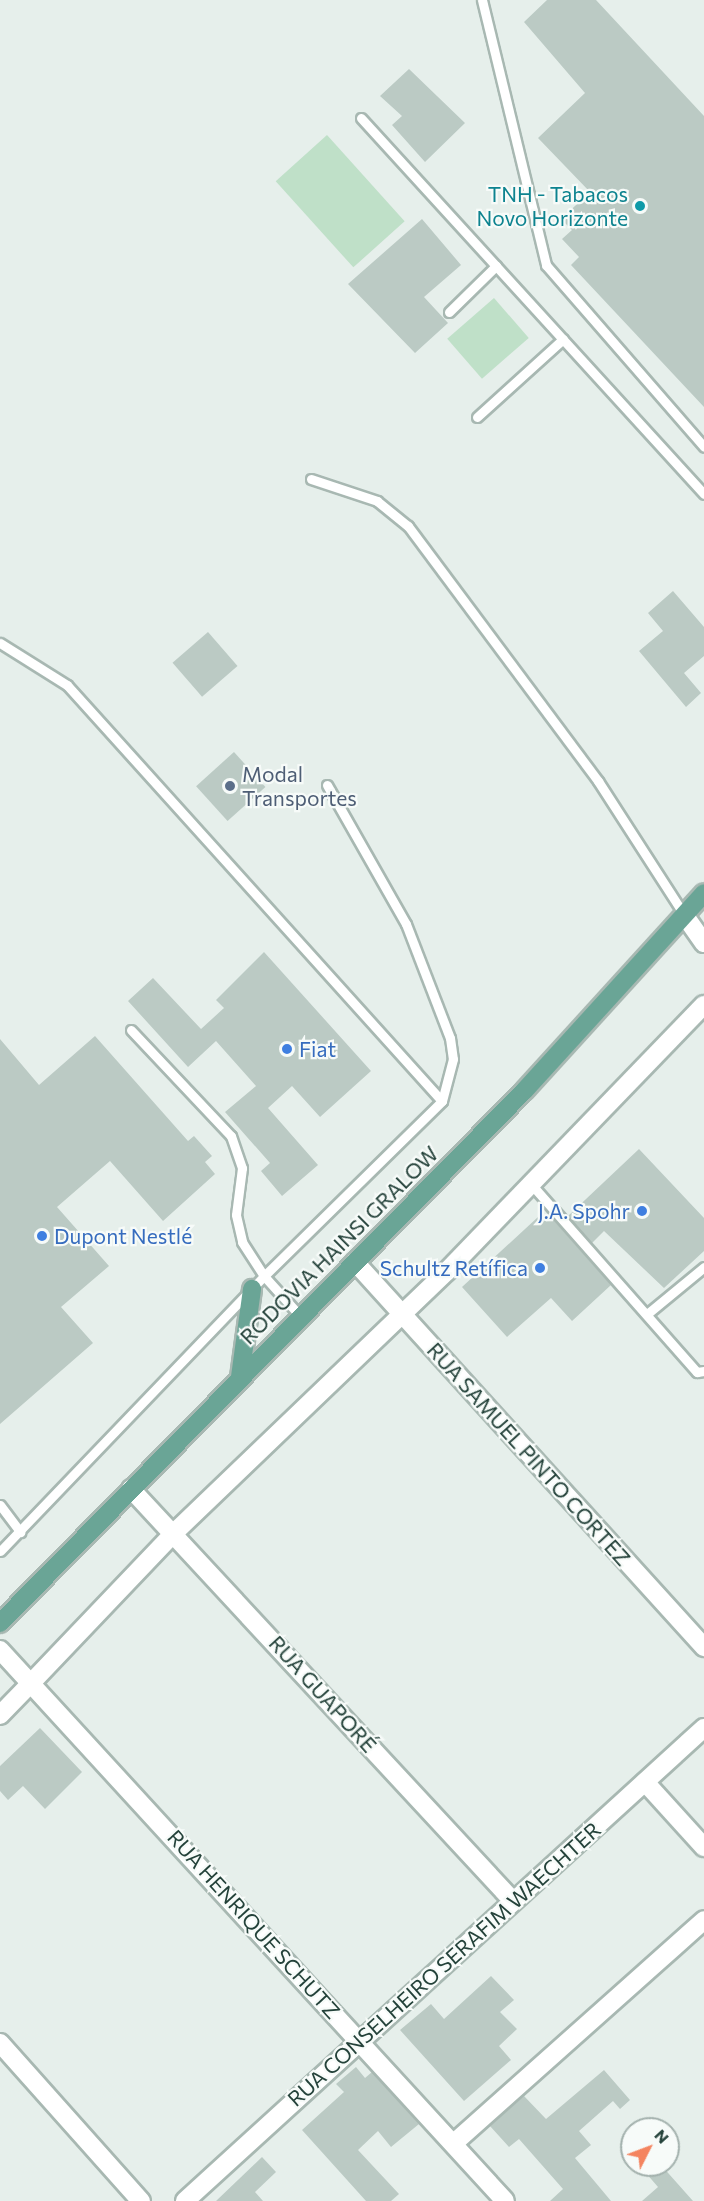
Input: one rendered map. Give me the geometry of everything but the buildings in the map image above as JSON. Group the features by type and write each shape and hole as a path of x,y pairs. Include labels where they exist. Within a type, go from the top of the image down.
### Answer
{"main road":[{"name":"RODOVIA HAINSI GRALOW","path":"0,1623 582,1031 704,893"},
{"path":"240,1377 258,1283"}],"street":[{"path":"685,916 704,943"},
{"path":"0,1714 175,1532 531,1184 704,1005"},
{"name":"RUA SAMUEL PINTO CORTEZ","path":"355,1262 704,1647"},
{"name":"RUA GUAPORÉ","path":"131,1489 175,1532 512,1900"},
{"name":"RUA HENRIQUE SCHUTZ","path":"0,1650 32,1682 505,2201"},
{"name":"RUA CONSELHEIRO SERAFIM WAECHTER","path":"185,2201 512,1900 704,1728"},
{"path":"645,1782 704,1847"},
{"path":"454,2143 704,1920"},
{"path":"0,2043 141,2201"}],"lane":[{"path":"482,0 546,265 704,447"},
{"path":"361,118 704,494"},
{"path":"449,312 496,266"},
{"path":"477,417 563,339"},
{"path":"311,479 377,501 408,526 610,799 685,916"},
{"path":"0,643 67,686 442,1101"},
{"path":"0,1551 258,1283 442,1101 453,1059 450,1038 406,924 327,785"},
{"path":"131,1030 231,1136 242,1168 236,1215 242,1242 258,1283 301,1317"},
{"path":"531,1184 697,1372 704,1371"},
{"path":"647,1314 704,1267"},
{"path":"0,1505 20,1532"}],"green space":[{"path":"327,135 405,221 353,267 276,181"},
{"path":"494,298 529,338 482,379 447,339"}],"place":[{"name":"TNH - Tabacos Novo Horizonte","path":"640,206"},
{"name":"Modal Transportes","path":"230,786"},
{"name":"Fiat","path":"287,1049"},
{"name":"J.A. Spohr","path":"642,1211"},
{"name":"Dupont Nestlé","path":"42,1236"},
{"name":"Schultz Retífica","path":"540,1268"}]}
